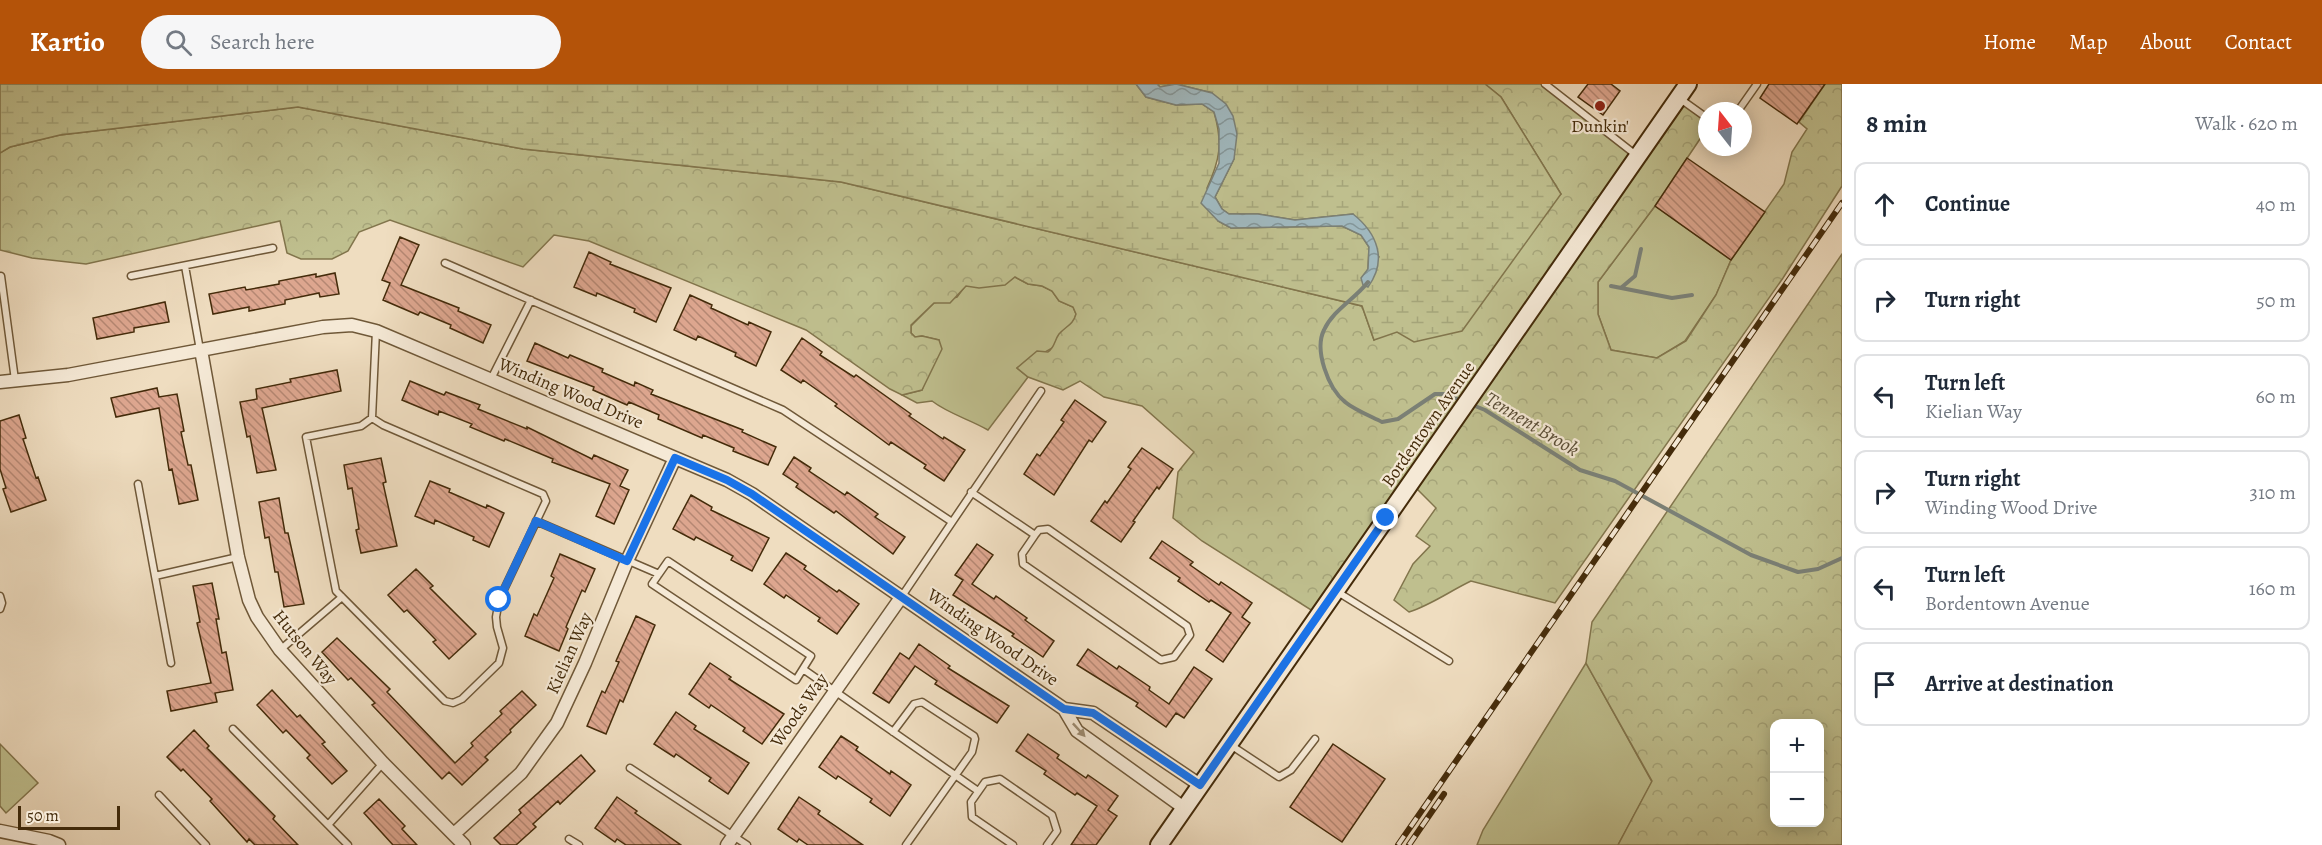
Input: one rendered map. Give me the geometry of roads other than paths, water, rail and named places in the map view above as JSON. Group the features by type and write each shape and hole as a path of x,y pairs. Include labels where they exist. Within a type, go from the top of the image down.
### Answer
{"main road":[{"name":"Bordentown Avenue","path":"1159,845 1683,91"}],"street":[{"name":"Winding Wood Drive","path":"0,382 68,375 338,325 352,325 376,330 727,480 752,494 1064,709 1077,731 1184,808"},
{"name":"Hutson Way","path":"201,351 238,557 249,600 267,633 280,650 383,763 464,845"},
{"name":"Kielian Way","path":"454,834 521,773 557,723 585,663 627,561 675,458"},
{"name":"Woods Way","path":"730,840 902,597"},
{"name":"Winding Wood Drive","path":"1064,709 1093,713 1200,785"},
{"path":"0,831 59,845"}],"lane":[{"path":"1545,84 1637,156"},
{"path":"1744,102 1757,84"},
{"path":"1683,91 1698,108"},
{"path":"131,276 273,248"},
{"path":"445,263 783,410 952,522"},
{"path":"185,266 201,351"},
{"path":"1,276 15,381"},
{"path":"491,379 531,300"},
{"path":"372,418 376,330"},
{"path":"902,597 971,492 1041,392"},
{"path":"372,418 383,425 543,494 546,501 499,600 496,617 503,648 499,663 462,699 453,703 445,701 336,591 306,437 361,426 372,418"},
{"path":"138,484 171,663"},
{"path":"971,492 1035,535"},
{"path":"536,521 659,574"},
{"path":"1048,529 1187,626 1190,635 1174,657 1161,660 1023,564 1022,554 1035,535 1039,530 1048,529"},
{"path":"155,576 238,557"},
{"path":"668,561 812,656 796,680 652,584 659,574 668,561"},
{"path":"1336,590 1449,661"},
{"path":"0,596 2,603 0,609"},
{"path":"280,650 342,597"},
{"path":"803,669 978,791"},
{"path":"893,732 914,704 922,702 974,736 975,744 972,752 906,845"},
{"path":"233,729 348,845"},
{"path":"1228,744 1279,777 1291,770 1315,740"},
{"path":"328,825 383,763"},
{"path":"630,768 730,840 747,845"},
{"path":"1013,845 972,817 971,802 985,782 1000,779 1052,815 1057,831 1047,845"},
{"path":"159,795 206,845"},
{"path":"569,839 579,845"}],"water":[{"path":"1136,84 1157,84 1160,87 1176,84 1212,93 1226,104 1233,116 1237,134 1234,159 1215,197 1222,209 1229,214 1258,214 1295,220 1353,214 1361,221 1374,238 1378,257 1374,277 1368,287 1363,285 1361,278 1368,269 1369,247 1361,235 1342,226 1231,228 1218,221 1201,203 1219,163 1219,129 1214,112 1202,104 1176,105 1146,97"}],"waterway":[{"path":"1622,287 1635,276 1641,249"},
{"name":"Tennent Brook","path":"1368,282 1333,316 1321,338 1324,368 1339,396 1353,408 1382,422 1398,419 1435,394 1445,394 1463,401"},
{"path":"1611,286 1672,298 1692,295"},
{"name":"Tennent Brook","path":"1470,404 1485,410 1580,470 1615,481 1751,555 1798,572 1818,569 1842,558"}],"railway":[{"path":"1398,845 1842,203"},
{"path":"1409,845 1444,794"}],"place":[{"name":"Dunkin'","path":"1600,106"}]}
